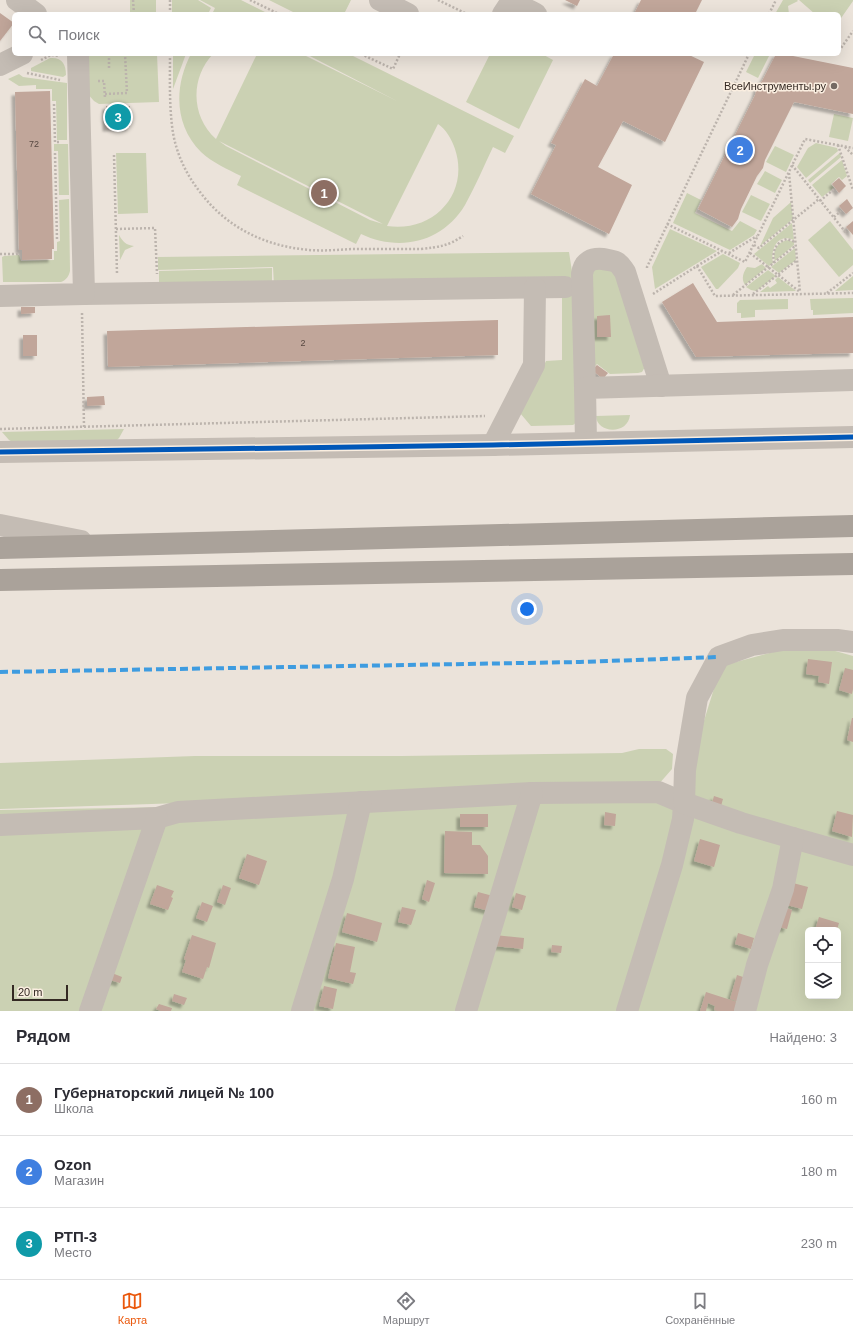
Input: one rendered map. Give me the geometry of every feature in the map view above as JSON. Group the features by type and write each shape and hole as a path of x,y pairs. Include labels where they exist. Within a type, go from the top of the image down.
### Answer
{"highway":[{"path":"0,548 853,526"},
{"path":"0,580 853,564"}],"street":[{"path":"18,0 33,12"},
{"path":"380,0 404,12"},
{"path":"504,12 509,5 514,4 532,12"},
{"path":"71,56 83,301"},
{"path":"0,65 27,62"},
{"path":"586,443 582,274 584,266 587,262 593,259 616,262 625,272 661,386"},
{"path":"0,296 83,301 565,287"},
{"path":"493,445 534,365 535,288"},
{"path":"584,388 853,380"},
{"path":"0,452 493,445 853,437"},
{"path":"0,525 102,545"},
{"path":"627,1011 672,865 683,819 685,770 697,698 719,657 752,644 783,640 837,640 853,642"},
{"path":"0,824 157,818 178,812 361,802 532,794 658,792 684,803 734,820 853,855"},
{"path":"466,1011 532,794"},
{"path":"302,1011 343,879 361,802"},
{"path":"90,1011 157,818"},
{"path":"745,1011 757,965 783,889 793,838"}],"path":[{"path":"133,0 134,12"},
{"path":"170,0 170,12"},
{"path":"250,0 275,12"},
{"path":"438,0 463,12"},
{"path":"770,12 776,0"},
{"path":"841,48 853,31"},
{"path":"49,56 27,62 29,74 63,80"},
{"path":"109,56 109,68"},
{"path":"104,94 127,92 125,56"},
{"path":"170,56 171,112 173,133 179,157 189,178 207,201 226,219 245,232 268,242 286,247 310,250 438,248 463,236"},
{"path":"365,56 392,69 399,56"},
{"path":"648,274 647,266 747,56"},
{"path":"54,104 55,142 63,142"},
{"path":"667,224 745,262 805,139 853,148"},
{"path":"838,145 853,190"},
{"path":"845,147 853,155"},
{"path":"55,153 57,240"},
{"path":"114,155 117,277"},
{"path":"792,165 847,234"},
{"path":"789,172 800,293"},
{"path":"754,245 759,248 834,189"},
{"path":"834,217 841,211"},
{"path":"116,230 156,228 157,275"},
{"path":"728,254 758,235"},
{"path":"774,263 773,252 778,243 787,239 795,242"},
{"path":"733,295 796,246"},
{"path":"651,288 652,294 722,251"},
{"path":"750,253 800,293"},
{"path":"0,254 19,254"},
{"path":"752,295 797,260"},
{"path":"697,266 716,296 853,293"},
{"path":"827,294 853,273"},
{"path":"83,301 84,427"},
{"path":"0,429 490,416"}],"green space":[{"path":"130,0 156,0 156,12 130,12"},
{"path":"172,0 198,0 211,8 209,12 172,12"},
{"path":"200,0 241,0 265,12 213,12 215,8"},
{"path":"269,0 351,0 345,12 293,12"},
{"path":"783,0 798,1 788,6 789,12 776,12"},
{"path":"799,0 853,0 841,18 841,12 813,12"},
{"path":"86,56 157,56 159,102 99,104 87,93"},
{"path":"173,56 185,56 173,89"},
{"path":"190,56 212,56 200,74 196,97 202,120 216,139 256,56 306,56 397,101 310,56 353,56 514,136 505,153 493,147 465,205 455,218 444,228 432,236 405,243 375,239 361,234 356,244 237,185 241,176 215,163 201,152 192,141 181,118 180,92 185,66","holes":["438,124 444,129 455,149 458,166 457,181 452,195 444,207 433,217 404,227 387,226","219,141 383,224 370,220"]},
{"path":"489,56 546,56 553,60 519,129 466,102"},
{"path":"754,56 769,56 758,78 746,72"},
{"path":"50,58 58,59 62,62 66,75 63,77 31,71 31,68"},
{"path":"19,74 23,77 67,83 67,140 57,140 56,101 52,101 52,89 36,89 36,85 19,86 8,79"},
{"path":"834,114 853,118 848,141 829,137"},
{"path":"816,143 837,148 838,151 806,178 797,167 808,148"},
{"path":"54,144 68,144 69,195 59,195 58,151 54,151"},
{"path":"775,146 794,155 786,172 766,162"},
{"path":"116,153 146,153 148,213 118,214"},
{"path":"840,153 841,157 810,183 808,180"},
{"path":"842,160 847,176 842,180 839,177 831,184 834,188 822,197 812,185"},
{"path":"765,171 782,180 775,193 757,184"},
{"path":"687,193 701,200 695,213 732,231 740,221 757,230 754,235 730,250 673,223"},
{"path":"751,195 770,204 761,221 742,212"},
{"path":"69,199 70,271 67,278 61,282 3,282 2,257 4,256 19,255 21,261 54,260 54,251 57,251 57,242 60,241 59,200"},
{"path":"791,202 793,219 760,246 773,218"},
{"path":"830,221 853,250 853,265 839,277 808,240"},
{"path":"792,223 794,240 788,238 780,240 776,243 772,257 773,263 769,266 754,254"},
{"path":"670,229 717,251 655,289 652,267"},
{"path":"119,235 125,243 134,246 125,250 120,260"},
{"path":"788,240 794,242 794,245 775,261 774,254 776,248 784,241"},
{"path":"795,248 796,260 779,273 771,267"},
{"path":"569,252 573,278 274,285 273,267 158,270 158,257"},
{"path":"723,254 740,263 738,268 718,289 716,289 701,267"},
{"path":"762,264 766,268 745,285 743,276 747,267 755,268"},
{"path":"590,265 615,267 645,367 642,372 610,374 597,364 592,370"},
{"path":"272,268 272,284 159,286 159,271"},
{"path":"768,270 776,276 756,291 746,287"},
{"path":"853,276 853,290 835,291"},
{"path":"778,277 796,291 760,292 768,286 770,288 777,283 775,280"},
{"path":"562,293 578,293 577,422 573,425 531,426 520,413 546,361 562,360"},
{"path":"853,298 853,313 813,315 813,310 811,310 810,299"},
{"path":"788,299 788,309 755,310 755,317 741,318 741,313 737,313 737,303 740,300"},
{"path":"630,415 628,422 624,426 613,430 601,426 596,416"},
{"path":"124,429 115,442 16,444 9,440 2,432"},
{"path":"807,643 853,656 853,1011 0,1011 0,810 680,798 721,666"},
{"path":"639,749 666,749 673,754 672,769 658,785 0,809 0,763 195,756 402,756 622,753"}],"building":[{"path":"565,0 580,0 577,6"},
{"path":"641,0 702,0 696,12 635,12"},
{"path":"0,13 12,22 12,26 0,41"},
{"path":"613,56 691,56 704,62 665,142 623,121 598,167 632,185 609,234 531,194 556,145 551,143 585,79 597,86"},
{"path":"775,56 793,56 853,68 853,114 794,102 765,160 763,168 757,176 741,209 738,219 732,227 698,209 755,95 757,87 762,81"},
{"path":"50,91 54,249 52,249 52,259 22,260 22,250 19,250 15,92"},
{"path":"106,106 130,106 130,127 106,128"},
{"path":"839,178 846,186 839,193 832,184"},
{"path":"847,199 853,208 846,214 839,206"},
{"path":"853,221 853,235 846,227"},
{"path":"693,283 717,322 853,317 853,353 696,357 662,302"},
{"path":"21,307 35,307 35,313 21,314"},
{"path":"610,315 611,337 597,337 597,316"},
{"path":"498,320 498,355 108,367 107,331"},
{"path":"23,335 37,335 37,356 23,356"},
{"path":"597,365 608,373 603,379 592,370"},
{"path":"104,396 105,405 87,406 87,397"},
{"path":"808,659 832,662 829,684 818,682 819,676 806,674"},
{"path":"845,668 853,670 852,694 839,690"},
{"path":"853,718 853,742 847,740"},
{"path":"714,796 723,799 721,806 712,803"},
{"path":"837,811 853,815 852,837 832,831"},
{"path":"605,812 616,814 615,826 604,825"},
{"path":"460,814 488,814 488,827 460,827"},
{"path":"445,831 472,832 472,845 480,845 488,856 488,874 444,873"},
{"path":"700,839 720,845 714,867 694,861"},
{"path":"247,854 267,861 259,885 239,878"},
{"path":"427,880 435,883 429,902 422,899"},
{"path":"793,883 808,887 802,909 787,905"},
{"path":"157,885 174,891 168,910 150,904"},
{"path":"223,885 231,888 225,905 217,902"},
{"path":"478,892 493,896 489,911 474,907"},
{"path":"516,893 526,896 522,910 512,907"},
{"path":"202,902 213,906 207,922 196,918"},
{"path":"402,907 416,910 411,925 398,922"},
{"path":"784,907 792,910 787,929 778,927"},
{"path":"347,913 382,923 377,942 342,932"},
{"path":"819,917 839,923 838,927 816,927"},
{"path":"738,933 754,938 751,949 735,944"},
{"path":"192,935 216,943 209,968 207,967 203,979 182,972 186,960 184,959"},
{"path":"495,935 524,938 523,949 494,946"},
{"path":"336,943 355,947 350,972 356,973 353,984 328,978"},
{"path":"552,945 562,946 561,953 551,952"},
{"path":"112,973 122,977 120,983 110,980"},
{"path":"737,975 746,978 739,1002 730,999"},
{"path":"324,986 337,989 333,1009 319,1006"},
{"path":"706,992 737,1002 734,1011 714,1010 715,1006 708,1003 706,1011 700,1011"},
{"path":"174,994 187,998 184,1005 172,1001"},
{"path":"159,1004 172,1008 171,1011 161,1011 156,1009"}],"marked path":[{"path":"0,672 580,662 719,657"}],"cycle path":[{"path":"0,452 493,445 853,437"}],"place":[{"name":"ВсеИнструменты.ру","path":"834,86"},
{"name":"РТП-3","path":"118,117"},
{"name":"Ozon","path":"740,150"},
{"name":"Губернаторский лицей № 100","path":"324,193"}]}
